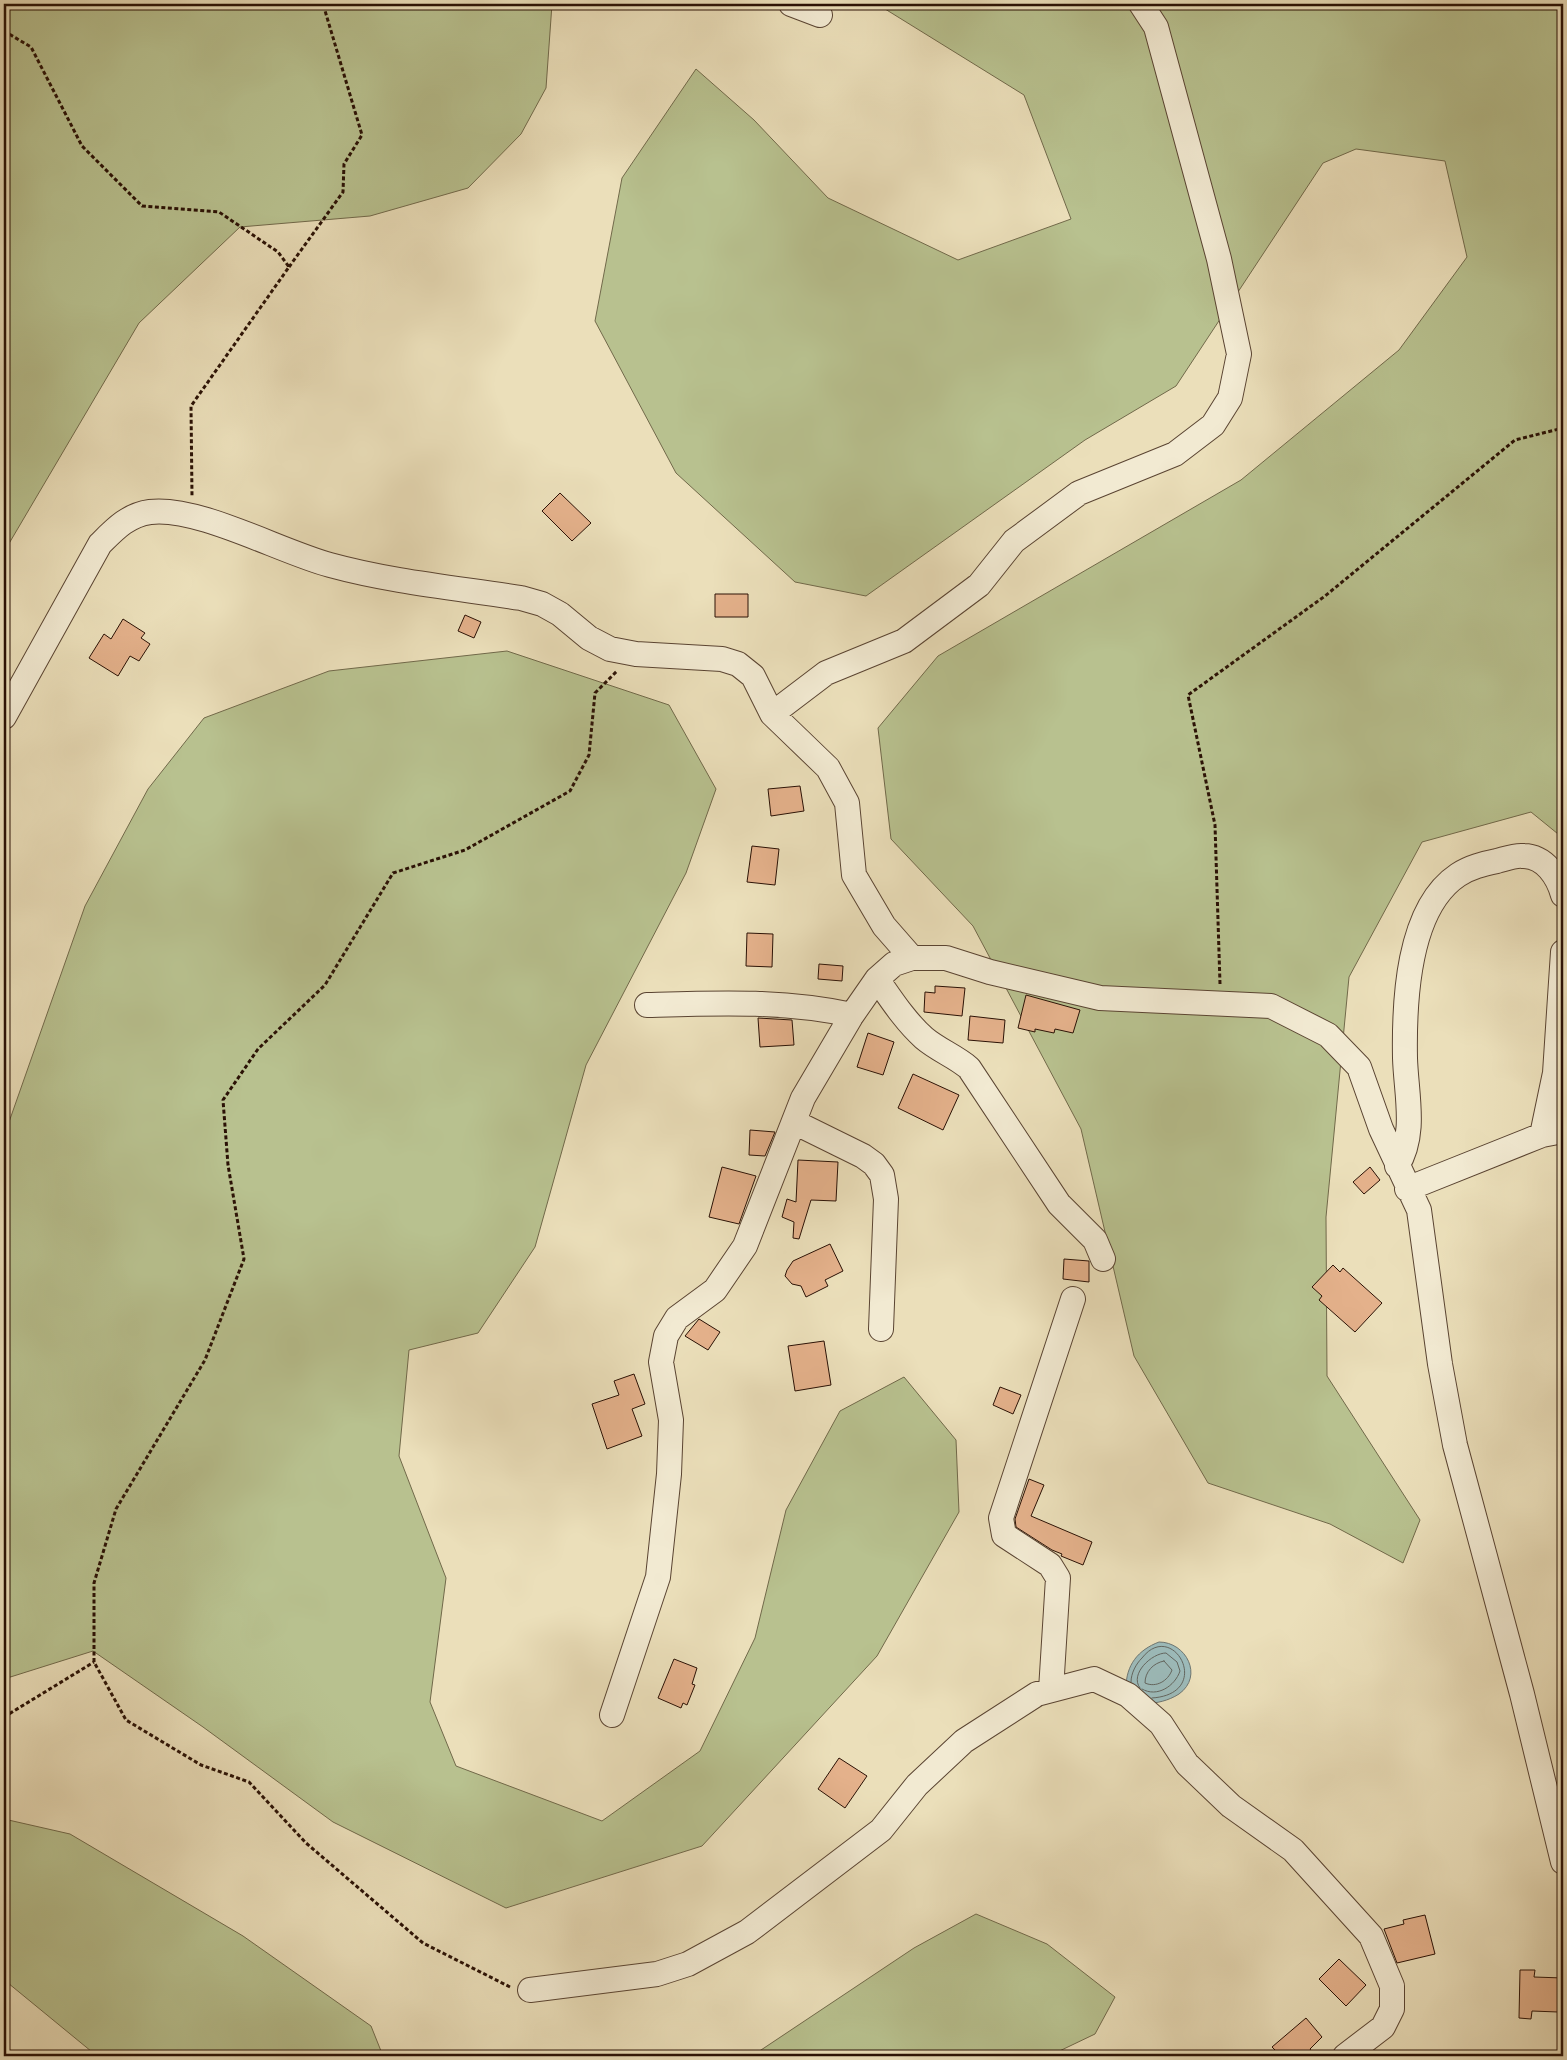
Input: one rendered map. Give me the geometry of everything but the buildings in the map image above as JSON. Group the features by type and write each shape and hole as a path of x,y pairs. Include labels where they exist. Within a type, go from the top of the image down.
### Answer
{"street":[{"path":"791,4 820,15"},
{"path":"772,714 826,673 904,641 979,585 1014,541 1079,493 1174,454 1213,425 1230,398 1239,354 1220,259 1156,26 1141,4"},
{"path":"4,717 100,544 122,522 150,512 193,516 329,565 376,575 520,598 542,604 560,614 596,642 610,649 636,654 722,659 738,664 753,676 772,714 828,768 832,775 847,803 854,875 884,926 912,958"},
{"path":"1397,1166 1405,1152 1409,1131 1405,1057 1406,1006 1415,944 1427,912 1442,889 1458,875 1478,865 1523,856 1534,858 1547,866 1560,883 1563,895"},
{"path":"1407,1189 1553,1133 1563,952"},
{"path":"612,1715 658,1577 669,1465 671,1420 661,1362 666,1336 677,1318 715,1290 745,1246 803,1098 852,1015 877,979 894,964 912,958 946,958 990,972 1100,998 1221,1002 1271,1006 1328,1035 1359,1067 1381,1129 1407,1189 1419,1210 1440,1364 1455,1445 1522,1694 1563,1862"},
{"path":"877,979 909,1022 924,1038 956,1057 969,1068 1059,1204 1091,1235 1103,1259"},
{"path":"647,1005 784,1004 819,1008 852,1015"},
{"path":"794,1122 863,1156 874,1164 882,1175 886,1199 881,1329"},
{"path":"1051,1690 1058,1578 1050,1565 1004,1535 1001,1518 1073,1299"},
{"path":"530,1990 657,1974 688,1964 747,1932 881,1830 917,1785 964,1741 1037,1694 1094,1679 1128,1694 1161,1724 1187,1764 1231,1806 1293,1850 1371,1936 1392,1986 1392,2008 1383,2027 1345,2056"}],"path":[{"path":"193,516 192,406 343,192 344,164 362,135 323,4"},
{"path":"4,31 31,47 82,146 142,206 219,212 278,252 289,267"},
{"path":"1221,1002 1215,825 1188,694 1326,596 1515,440 1563,428"},
{"path":"530,1990 508,1986 423,1943 306,1843 249,1782 201,1766 126,1720 94,1662 94,1583 116,1509 205,1360 244,1259 228,1165 223,1100 258,1049 325,985 393,873 465,850 570,791 589,755 595,693 636,654"},
{"path":"4,1717 94,1662"}],"green space":[{"path":"4,4 552,4 546,88 521,134 468,188 370,216 240,227 139,323 4,552"},
{"path":"877,4 1563,4 1563,838 1531,812 1422,842 1349,977 1326,1217 1327,1376 1420,1520 1403,1563 1330,1524 1208,1483 1134,1356 1081,1129 973,926 891,839 878,728 938,656 1241,480 1399,350 1467,257 1445,161 1356,149 1323,163 1176,386 1085,440 866,596 795,582 676,473 595,321 622,178 696,69 754,120 828,198 958,260 1071,219 1024,95"},
{"path":"507,651 669,705 716,789 686,873 586,1065 535,1247 478,1333 409,1350 399,1456 446,1578 430,1702 456,1766 602,1821 700,1751 755,1638 786,1510 840,1411 904,1377 956,1440 959,1512 877,1656 702,1846 506,1908 333,1822 203,1727 93,1651 4,1679 4,1126 9,1122 85,906 148,789 204,718 329,671"},
{"path":"4,1819 70,1834 243,1936 371,2026 383,2056 97,2056 8,1983 4,1983"},
{"path":"976,1914 1047,1944 1115,1997 1095,2034 1049,2056 752,2056 914,1948"}],"water":[{"path":"1159,1642 1169,1643 1184,1654 1191,1670 1190,1678 1186,1687 1179,1694 1162,1701 1145,1704 1126,1688 1128,1672 1139,1654"}]}
